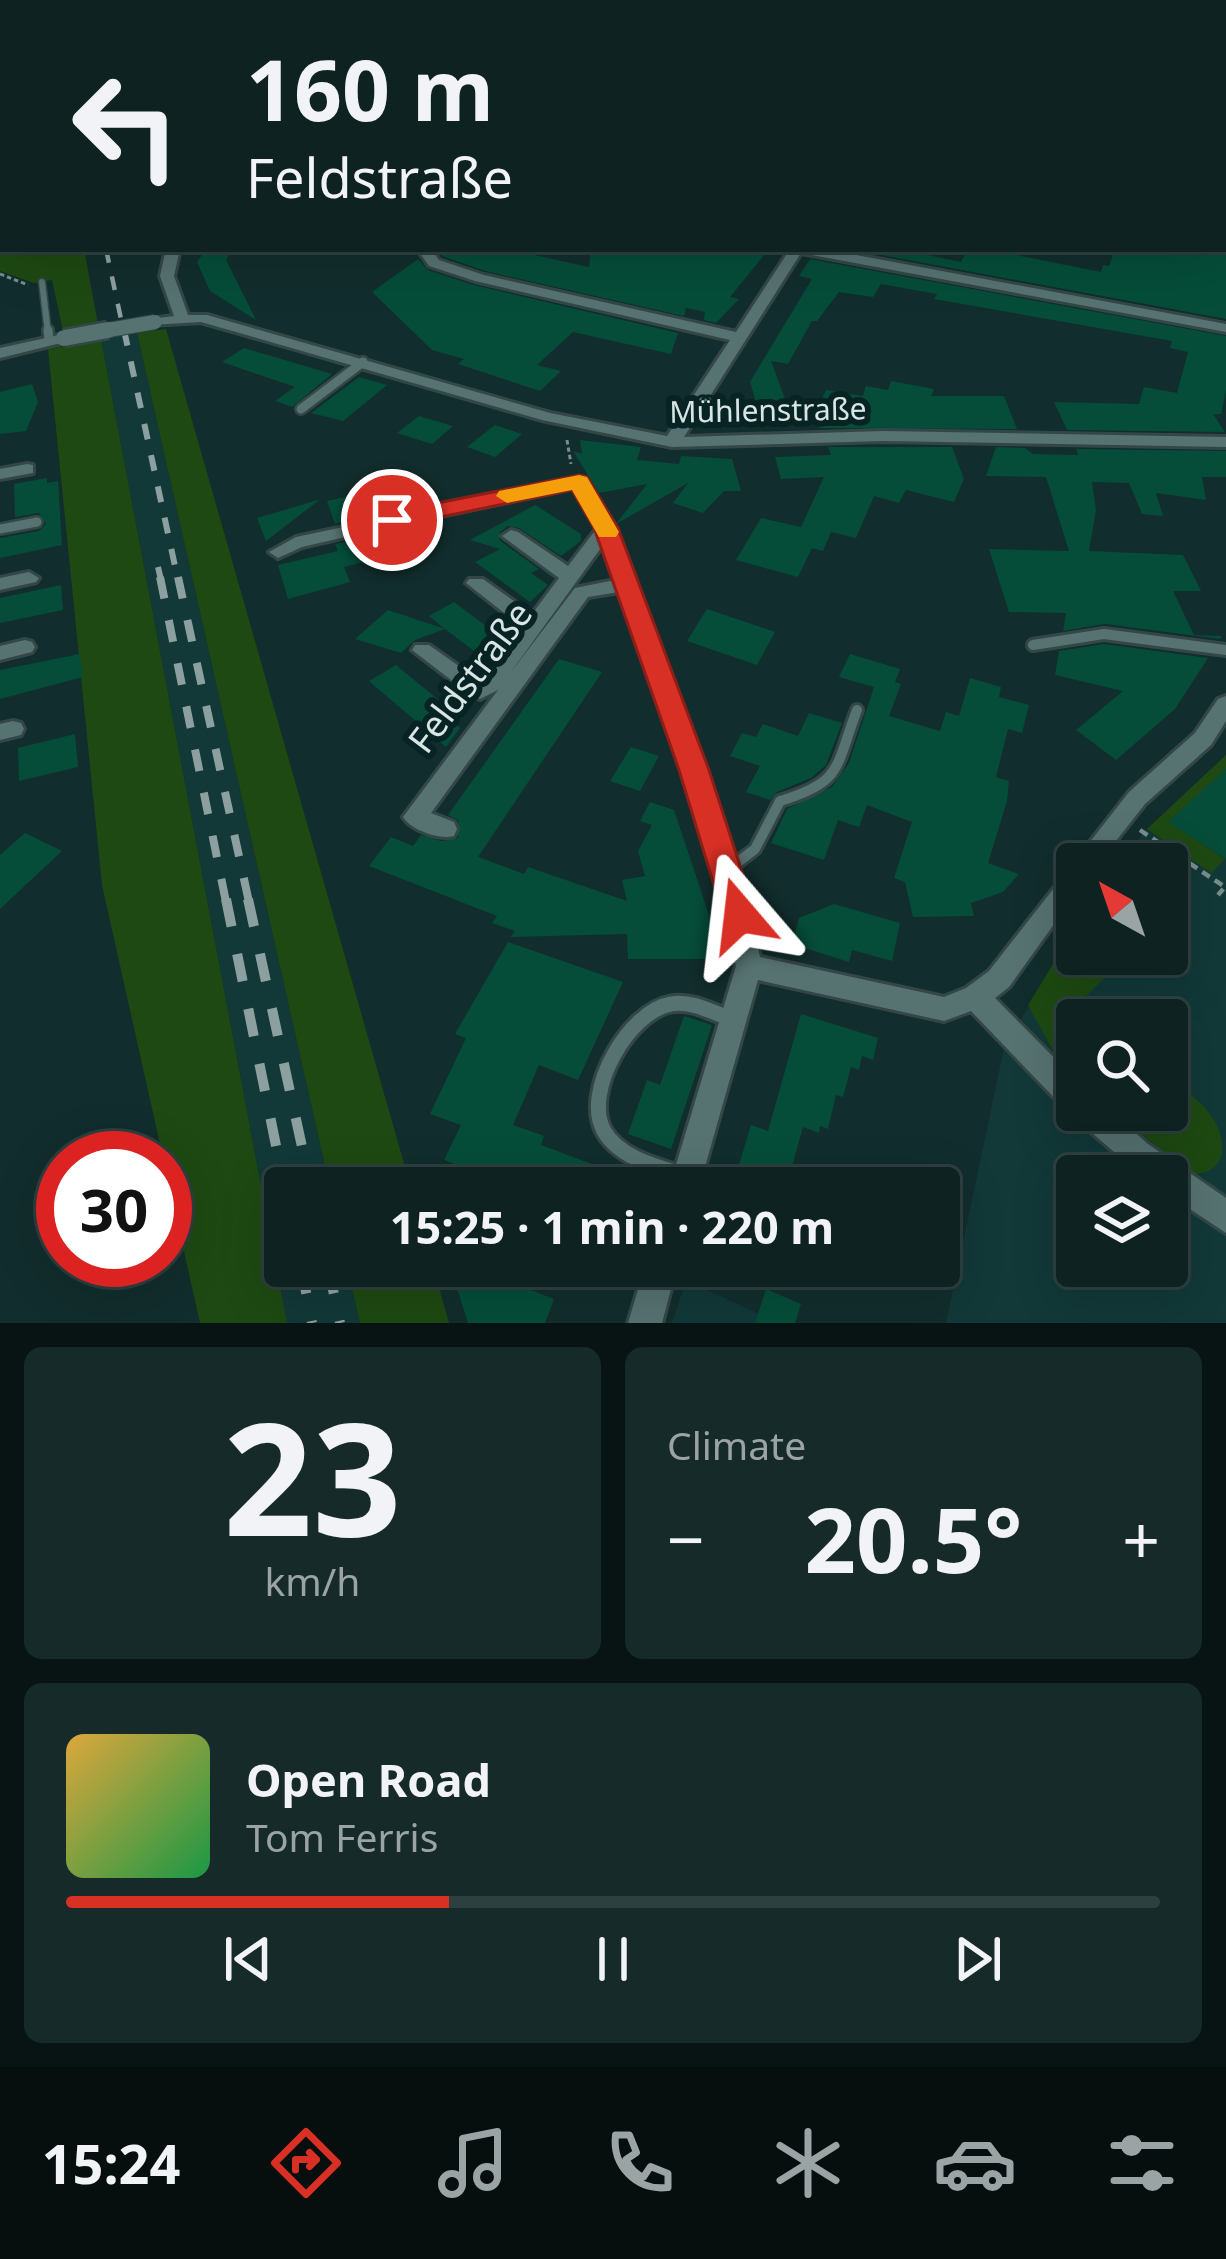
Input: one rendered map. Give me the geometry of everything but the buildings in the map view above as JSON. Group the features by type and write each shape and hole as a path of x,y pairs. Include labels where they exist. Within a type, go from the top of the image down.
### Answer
{"street":[{"path":"172,252 167,276 182,318"},
{"path":"426,252 434,263 480,278 740,338"},
{"path":"672,442 798,252"},
{"path":"816,252 1226,328"},
{"name":"Mühlenstraße","path":"0,353 182,318 227,324 572,422 672,442 883,436 1226,442"},
{"path":"0,474 27,469"},
{"path":"278,552 296,542 579,482 606,528 694,770 749,966 689,1167"},
{"name":"Feldstraße","path":"422,650 480,692 606,528"},
{"name":"Feldstraße","path":"511,536 572,577"},
{"path":"0,584 29,578"},
{"name":"Feldstraße","path":"476,583 535,626"},
{"name":"Feldstraße","path":"445,829 416,818 491,711 582,592 602,585 624,585"},
{"path":"0,652 25,647"},
{"path":"1100,843 1120,817 1203,739 1226,704"},
{"path":"749,966 944,1009 976,997 999,979 1056,902"},
{"path":"976,997 1056,1079"},
{"path":"1111,1131 1137,1154 1224,1211"},
{"path":"645,1323 655,1287"}],"lane":[{"path":"42,281 56,339"},
{"path":"301,409 363,362"},
{"path":"0,530 37,522"},
{"path":"1034,645 1082,635 1226,650"},
{"path":"726,872 754,849 781,801 819,789 831,780 856,710"},
{"path":"654,1167 605,1134 598,1100 625,1038 646,1013 674,1003 733,1020"}],"path":[{"path":"0,274 43,293"},
{"path":"572,422 566,442 579,482"},
{"path":"1120,817 1226,887 1219,895"}],"shaded area":[{"path":"137,333 325,1167 264,1167 264,1201 101,339"},
{"path":"1226,755 1226,1323 946,1323 954,1287 960,1287 960,1257 1004,1048 1056,960 1056,975 1188,975 1188,843 1135,843"},
{"path":"280,1287 352,1287 360,1323 287,1323"},
{"path":"684,1287 701,1287 778,1323 672,1323"}],"green space":[{"path":"0,252 85,252 98,324 63,331 52,280 34,283 0,271"},
{"path":"166,329 405,1167 325,1167 137,333"},
{"path":"101,339 264,1201 264,1287 280,1287 287,1323 200,1323 192,1287 192,1131 157,1131 102,885 48,349"},
{"path":"1226,755 1226,769 1169,822 1225,859 1211,873 1188,857 1188,843 1167,843 1147,829"},
{"path":"1056,959 1056,975 1108,975 1083,999 1056,999 1056,1055 1028,1005"},
{"path":"1188,1093 1218,1128 1222,1153 1215,1166 1192,1175 1188,1155 1167,1155 1138,1131 1188,1131"},
{"path":"352,1287 439,1287 449,1323 360,1323"}],"railway":[{"path":"107,252 124,333"},
{"path":"124,330 178,580"},
{"path":"158,567 161,580"},
{"path":"160,577 226,902"},
{"path":"178,577 249,902"},
{"path":"226,899 280,1167"},
{"path":"248,899 306,1167"},
{"path":"305,1287 312,1323"},
{"path":"332,1287 340,1323"}],"slow traffic":[{"path":"507,496 579,482 607,532"}],"route":[{"path":"392,520 579,482 606,528 694,770 740,915"}]}
